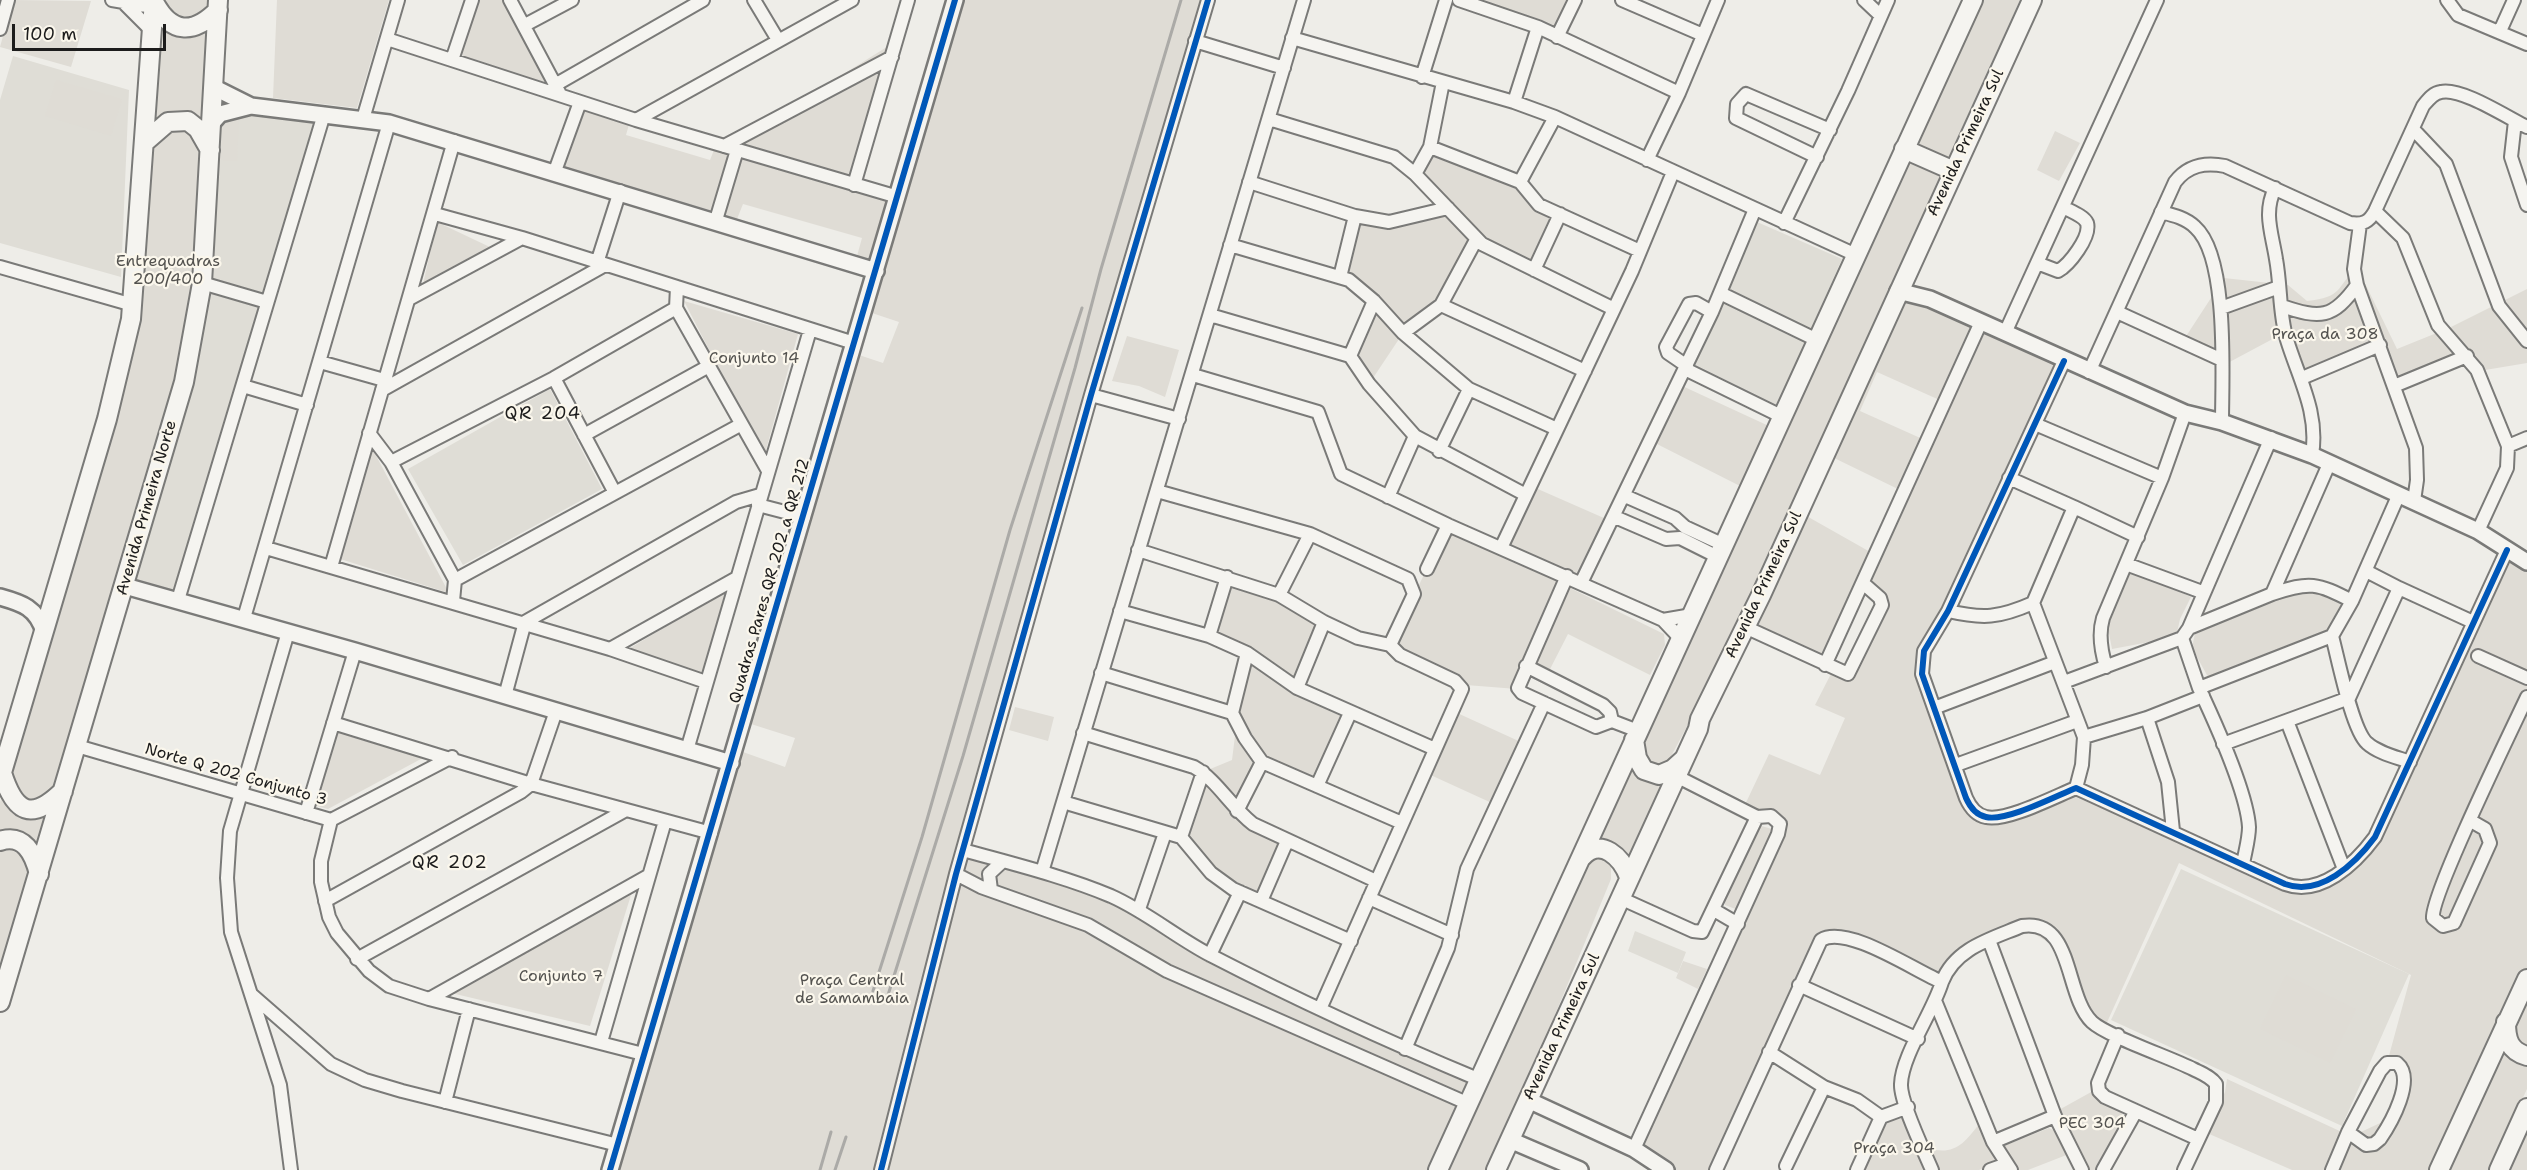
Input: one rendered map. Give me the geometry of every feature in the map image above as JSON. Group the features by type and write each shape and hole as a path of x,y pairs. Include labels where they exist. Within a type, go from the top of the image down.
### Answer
{"main road":[{"path":"1438,1170 1973,0"},
{"name":"Avenida Primeira Sul","path":"1496,1170 1698,729 1700,719 1745,627 2032,0"},
{"path":"154,3 162,16 182,28 200,26 218,5"},
{"path":"63,791 42,809 25,809 12,800 1,776 107,419 133,305 154,3"},
{"name":"Avenida Primeira Norte","path":"0,1002 184,382 202,283 218,5"},
{"path":"145,142 168,122 188,121 198,129 210,150"},
{"path":"1904,149 1954,171"},
{"path":"1636,736 1639,763 1649,772 1659,774 1679,768"},
{"path":"0,841 9,838 25,844 32,852 39,874"},
{"path":"1582,857 1592,850 1610,851 1621,859 1629,877"},
{"path":"2439,1170 2527,979"},
{"path":"2506,1022 2509,1043 2515,1050 2527,1056"},
{"path":"2499,1170 2527,1108"}],"street":[{"path":"0,29 8,0"},
{"path":"112,0 125,4 154,3"},
{"path":"363,119 398,0"},
{"path":"452,60 472,0"},
{"path":"510,0 558,90"},
{"path":"525,26 572,0"},
{"path":"558,90 703,0"},
{"path":"754,0 778,40"},
{"path":"636,120 852,0"},
{"path":"854,185 908,0"},
{"name":"Quadras Pares QR 202 a QR 212","path":"610,1170 955,0"},
{"path":"881,1170 956,874 1091,395 1208,0"},
{"path":"1042,872 1304,0"},
{"path":"1422,77 1446,0"},
{"path":"1459,0 1478,3 1538,27 1679,93"},
{"path":"1557,37 1575,0"},
{"path":"1622,0 1704,35"},
{"path":"1647,160 1719,0"},
{"path":"1864,0 1881,16"},
{"path":"1784,223 1830,130 1888,0"},
{"path":"2005,333 2157,0"},
{"path":"2447,0 2451,9 2458,15 2527,44"},
{"path":"2500,31 2514,0"},
{"path":"125,4 152,31"},
{"path":"1514,102 1538,27"},
{"path":"1292,38 1514,102 1555,117 1856,255"},
{"path":"387,39 558,90 579,102 636,120 898,197"},
{"path":"1195,41 1284,68"},
{"path":"716,220 731,148 892,57"},
{"path":"1415,174 1430,147 1443,82"},
{"path":"213,87 251,106 389,123 454,141 876,271"},
{"path":"2089,372 2161,212 2181,174 2202,164 2225,166 2350,223 2360,224 2371,218 2376,210 2423,106 2439,92 2456,93 2527,127"},
{"path":"1817,157 1736,118 1737,104 1746,94 1830,130"},
{"path":"555,171 579,102"},
{"path":"212,123 220,114 251,106"},
{"path":"177,600 324,114"},
{"path":"1520,182 1555,117"},
{"path":"1269,119 1394,156 1415,174 1476,240 1614,309"},
{"path":"2515,121 2511,157 2527,205"},
{"path":"244,618 389,123"},
{"path":"2413,129 2446,164 2499,306 2527,341"},
{"path":"330,567 435,214 454,141"},
{"path":"1430,147 1520,182 1535,202 1640,251"},
{"path":"1501,548 1614,309 1673,172"},
{"path":"1250,182 1355,216 1389,222 1448,208"},
{"path":"2275,188 2268,212 2287,340 2302,378 2314,419 2312,455"},
{"path":"320,362 383,385 601,264 620,191"},
{"path":"2037,263 2058,271 2071,262 2083,240 2087,229 2085,221 2063,207"},
{"path":"1581,583 1615,517 1712,312 1755,209"},
{"path":"2376,210 2403,238 2438,325 2457,350 2467,356 2477,370 2508,446 2506,468 2478,531"},
{"path":"2161,212 2188,222 2198,230 2213,266 2221,308 2222,422"},
{"path":"435,214 522,238 854,343"},
{"path":"1534,270 1560,214"},
{"path":"1340,277 1355,216"},
{"path":"2360,224 2354,270 2357,285 2416,448 2417,480 2414,501"},
{"path":"409,299 522,238"},
{"path":"1403,333 1441,305 1476,240"},
{"path":"1230,245 1340,277 1357,285 1403,333 1469,389 1557,429"},
{"path":"0,267 133,305"},
{"path":"202,283 267,302"},
{"path":"2282,306 2314,315 2332,312 2340,307 2357,285"},
{"path":"1901,286 2185,414 2222,422 2271,438 2312,455 2478,531 2527,562"},
{"path":"677,287 676,308 740,425 767,469"},
{"path":"2221,308 2279,287"},
{"path":"1720,293 1817,340"},
{"path":"1350,356 1374,301"},
{"path":"1712,312 1696,303 1689,304 1666,347 1668,353 1686,367 1783,417"},
{"path":"1441,305 1585,371"},
{"path":"391,462 554,378 676,308"},
{"path":"2117,312 2222,360"},
{"path":"1210,315 1350,356 1369,384 1415,436 1439,451 1526,495"},
{"path":"1825,665 1864,584 1980,322"},
{"path":"687,750 767,469 810,330"},
{"path":"2302,378 2380,345"},
{"path":"2394,386 2467,356"},
{"path":"2064,361 1948,611 1929,640 1922,660 1922,674 1971,807 1987,818 2001,816 2076,788 2285,884 2306,889 2344,869 2375,837 2507,550"},
{"path":"584,435 709,366"},
{"path":"1193,375 1318,411 1340,473 1448,525 1663,620 1681,639"},
{"path":"554,378 615,493"},
{"path":"243,386 308,405"},
{"path":"1439,451 1469,389"},
{"path":"1091,395 1179,419"},
{"path":"2106,668 2101,650 2100,627 2162,478 2185,414"},
{"path":"2035,424 2162,478"},
{"path":"454,580 740,425"},
{"path":"369,433 391,462 454,580 453,601"},
{"path":"1388,497 1415,436"},
{"path":"2243,864 2249,829 2246,810 2223,744 2201,692 2185,633 2271,438"},
{"path":"2508,446 2527,438"},
{"path":"2272,594 2329,464"},
{"path":"2009,478 2138,537"},
{"path":"1157,491 1310,534 1402,576 1413,585 1414,594 1390,645"},
{"path":"2084,737 2147,718 2201,692 2332,636 2352,601 2399,494"},
{"path":"1625,496 1676,518 1683,532 1721,551"},
{"path":"505,696 525,622 736,502 759,500 804,517"},
{"path":"1948,611 1986,618 2008,615 2032,603 2073,507"},
{"path":"1615,517 1666,539 1683,532"},
{"path":"1427,569 1448,525"},
{"path":"1279,595 1310,534"},
{"path":"266,548 525,622 706,682"},
{"path":"1138,550 1279,595 1324,622 1358,638 1390,645 1401,655 1455,681 1462,689 1320,1009"},
{"path":"2126,564 2202,592"},
{"path":"2366,571 2473,622"},
{"path":"1567,576 1518,688 1596,727 1612,721"},
{"path":"1209,636 1227,577"},
{"path":"610,649 735,579"},
{"path":"1745,627 1848,674 1879,614 1881,601 1864,584"},
{"path":"2064,682 2106,668 2272,594 2309,584 2331,590 2352,601"},
{"path":"125,586 244,618 731,763"},
{"path":"2223,744 2349,698 2399,588"},
{"path":"25,604 53,596"},
{"path":"0,597 25,604 38,618 44,632"},
{"path":"2032,603 2084,737 2082,765 2076,788"},
{"path":"1120,611 1209,636 1247,653 1297,688 1436,750"},
{"path":"1663,620 1692,615"},
{"path":"1297,688 1324,622"},
{"path":"288,632 230,831 226,878 231,932 280,1085 291,1170"},
{"path":"2332,636 2349,698 2367,743 2410,762"},
{"path":"306,813 355,651"},
{"path":"1247,653 1232,713 1245,738 1262,762 1402,824"},
{"path":"2478,656 2527,678"},
{"path":"1934,708 2055,662"},
{"path":"1526,666 1604,705 1610,712 1612,721 1636,736"},
{"path":"1101,673 1232,713"},
{"path":"2471,821 2485,829 2490,843 2461,911 2454,923 2443,926 2433,918 2432,908 2471,821 2527,697"},
{"path":"1405,1049 1452,935 1467,869 1544,703"},
{"path":"325,901 432,844 531,783 556,711"},
{"path":"1317,786 1350,713"},
{"path":"2147,718 2168,782 2173,831"},
{"path":"1956,765 2077,720"},
{"path":"2287,721 2344,869"},
{"path":"333,723 452,757 531,783 711,833"},
{"path":"1083,733 1184,763 1203,772 1237,811 1253,824 1376,881"},
{"name":"Norte Q 202 Conjunto 3","path":"77,746 331,820 321,861 321,882 325,901 337,933 357,960 389,986 429,999 643,1054"},
{"path":"331,820 452,757"},
{"path":"1237,811 1262,762"},
{"path":"1634,1149 1738,924 1780,827 1779,822 1771,816 1757,817 1679,768"},
{"path":"1181,837 1203,772"},
{"path":"1063,802 1181,837 1211,873 1240,892 1351,941"},
{"path":"357,960 626,810"},
{"path":"1620,898 1696,932 1704,930 1757,817"},
{"path":"601,1042 665,821"},
{"path":"1139,909 1165,833"},
{"path":"1262,901 1287,841"},
{"path":"963,850 1088,887 1139,909 1210,955 1405,1049 1480,1080"},
{"path":"991,890 989,874 1003,861"},
{"path":"956,874 991,890 1081,922 1167,971 1469,1104"},
{"path":"429,999 648,876"},
{"path":"1210,955 1240,892"},
{"path":"1369,898 1452,935"},
{"path":"1714,910 1738,924"},
{"path":"1932,1170 1900,1086 1906,1064 1936,1003 1942,982 1952,962 1961,954 1989,940 2022,926 2036,925 2049,930 2058,943 2088,1017 2094,1024 2214,1080 2218,1089 2216,1102 2184,1170"},
{"path":"1716,1170 1817,944 1826,937 1834,935 1872,948 1942,982"},
{"path":"1989,940 2055,1116 2082,1170"},
{"path":"1799,985 1918,1039"},
{"path":"249,992 331,1064 364,1080 618,1145"},
{"path":"1936,1003 1993,1142 2009,1167 1990,1170"},
{"path":"446,1102 469,1009"},
{"path":"2118,1035 2097,1086 2105,1097 2198,1139"},
{"path":"1769,1052 1824,1087 1857,1100 1881,1117"},
{"path":"2332,1170 2348,1132 2380,1071 2387,1063 2397,1063 2404,1071 2404,1082 2380,1139 2374,1144 2366,1145 2348,1132"},
{"path":"1789,1169 1824,1087"},
{"path":"1528,1100 1634,1149 1666,1170"},
{"path":"1857,1170 1881,1117 1908,1107"},
{"path":"2103,1170 2136,1111"},
{"path":"1993,1142 2055,1116"},
{"path":"1510,1140 1580,1170"}],"shaded area":[{"path":"13,56 129,90 121,277 0,243 0,100"},
{"path":"211,96 319,110 175,591 125,576"},
{"path":"1757,222 1842,259 1776,408 1691,371"},
{"path":"550,389 602,489 463,565 408,469"},
{"path":"2181,869 2409,974 2342,1126 2111,1020"},
{"path":"1635,931 1686,952 1678,973 1628,951"}],"green space":[{"path":"13,0 91,1 71,67 0,47"},
{"name":"Entrequadras 200/400","path":"152,0 214,0 199,276 162,438 0,988 0,802 130,352"},
{"path":"277,0 389,0 357,108 273,98"},
{"path":"479,0 504,0 553,86 460,56"},
{"name":"Praça Central de Samambaia","path":"959,0 1208,0 964,850 1088,887 1169,931 1469,1079 1428,1170 607,1170 636,1072 743,752 785,767 795,738 751,724 853,353 883,363 899,322 866,311"},
{"path":"1479,0 1575,0 1557,37 1477,6"},
{"path":"1978,0 2020,0 1948,159 1910,144"},
{"path":"890,45 851,177 893,193 872,261 857,256 862,238 743,204 737,219 715,212 733,143"},
{"path":"56,80 122,99 111,136 45,116"},
{"path":"582,98 632,114 626,135 710,160 718,140 732,144 713,211 558,168"},
{"path":"231,117 239,119 237,161 223,161 216,153 218,132 222,123"},
{"path":"2055,131 2080,143 2059,181 2037,170"},
{"path":"1430,147 1520,182 1560,214 1534,270 1476,240 1441,305 1403,333 1369,384 1350,356 1374,301 1340,277 1355,216 1389,222 1447,208 1415,174"},
{"path":"1909,159 1936,171 1943,178 1715,674 1668,762 1651,769 1641,750 1681,651"},
{"path":"437,222 492,248 423,284"},
{"name":"Praça da 308","path":"2357,267 2397,349 2449,328 2527,289 2527,363 2485,370 2460,364 2390,394 2374,354 2309,380 2282,334 2224,365 2181,344 2224,278 2288,285 2307,301 2333,294"},
{"path":"1901,285 2062,361 1924,651 1922,674 1966,798 1987,817 2076,788 2285,884 2328,879 2367,848 2507,550 2527,562 2527,979 2439,1170 2332,1170 2350,1137 2391,1118 2405,1075 2387,1063 2411,975 2179,863 2104,1029 2094,1024 2062,951 2022,926 1975,946 1963,945 1947,959 1942,982 1872,948 1826,937 1716,1170 1662,1170 1632,1152 1778,827 1742,811 1769,754 1820,775 1845,718 1815,705 1834,668 1846,672 1880,600 1861,591 1902,491 1830,456","holes":["1877,372 1944,402 1927,441 1860,411"]},
{"name":"Conjunto 14","path":"684,301 798,334 764,457"},
{"path":"1127,336 1179,350 1165,397 1139,386 1112,381"},
{"path":"1678,384 1771,427 1744,488 1651,441"},
{"path":"372,448 449,593 337,558"},
{"path":"1531,486 1613,522 1581,583 1567,577 1517,689 1466,685 1390,645 1448,525 1501,548"},
{"path":"1803,514 1872,553 1826,663 1752,628"},
{"path":"2129,569 2191,597 2180,619 2176,637 2112,649 2106,618"},
{"path":"1227,577 1324,622 1297,688 1350,713 1317,786 1262,762 1236,811 1287,841 1261,901 1233,889 1181,837 1203,772 1232,760 1235,736 1232,713 1247,654 1209,636"},
{"path":"1570,588 1664,634 1665,645 1650,675 1568,634 1548,673 1529,665 1566,589"},
{"path":"2310,588 2341,605 2324,635 2208,677 2192,648 2196,628 2274,594"},
{"path":"728,589 704,679 627,650"},
{"path":"1015,707 1054,717 1048,741 1009,730"},
{"path":"1455,712 1523,743 1494,804 1424,772"},
{"path":"335,725 432,753 328,809 309,804"},
{"path":"1627,763 1636,774 1645,779 1669,776 1628,859 1591,846"},
{"path":"1758,825 1772,829 1738,910 1725,905 1725,898"},
{"path":"1603,855 1611,863 1611,879 1522,1095 1488,1170 1440,1170 1589,858"},
{"name":"Conjunto 7","path":"631,895 590,1026 447,992"},
{"path":"1683,961 1707,969 1698,989 1676,978"},
{"path":"2286,975 2356,1009 2330,1063 2260,1029"},
{"path":"2527,988 2527,1052 2516,1047 2511,1023"},
{"path":"2501,1049 2511,1060 2527,1064 2527,1089 2489,1170 2441,1170"},
{"path":"2227,1079 2344,1133 2327,1170 2292,1170 2207,1133 2225,1092"},
{"name":"PEC 304","path":"2093,1091 2096,1098 2121,1110 2123,1118 2098,1170 2089,1170 2057,1111"},
{"name":"Praça 304","path":"1904,1118 1925,1165 1924,1170 1861,1170 1883,1122"},
{"path":"1979,1124 1990,1150 2000,1162 1979,1170 1936,1170 1927,1148 1944,1150 1958,1146"},
{"path":"2527,1127 2527,1170 2507,1170"},
{"path":"2049,1128 2057,1132 2069,1154 2028,1170 2015,1170 2001,1147"}],"railway":[{"path":"888,995 963,756 1075,368 1101,269 1181,0"},
{"path":"873,991 922,837 1010,530 1082,308"},
{"path":"820,1170 831,1132"},
{"path":"835,1170 846,1137"}],"cycle path":[{"path":"610,1170 955,0"},
{"path":"881,1170 956,874 1091,395 1208,0"},
{"path":"2064,361 1948,611 1924,651 1922,674 1966,798 1974,810 1982,816 1995,818 2006,816 2076,788 2285,884 2298,887 2311,886 2336,876 2357,858 2375,837 2507,550"}],"district":[{"name":"QR 204","path":"543,414"},
{"name":"QR 202","path":"450,863"}]}
